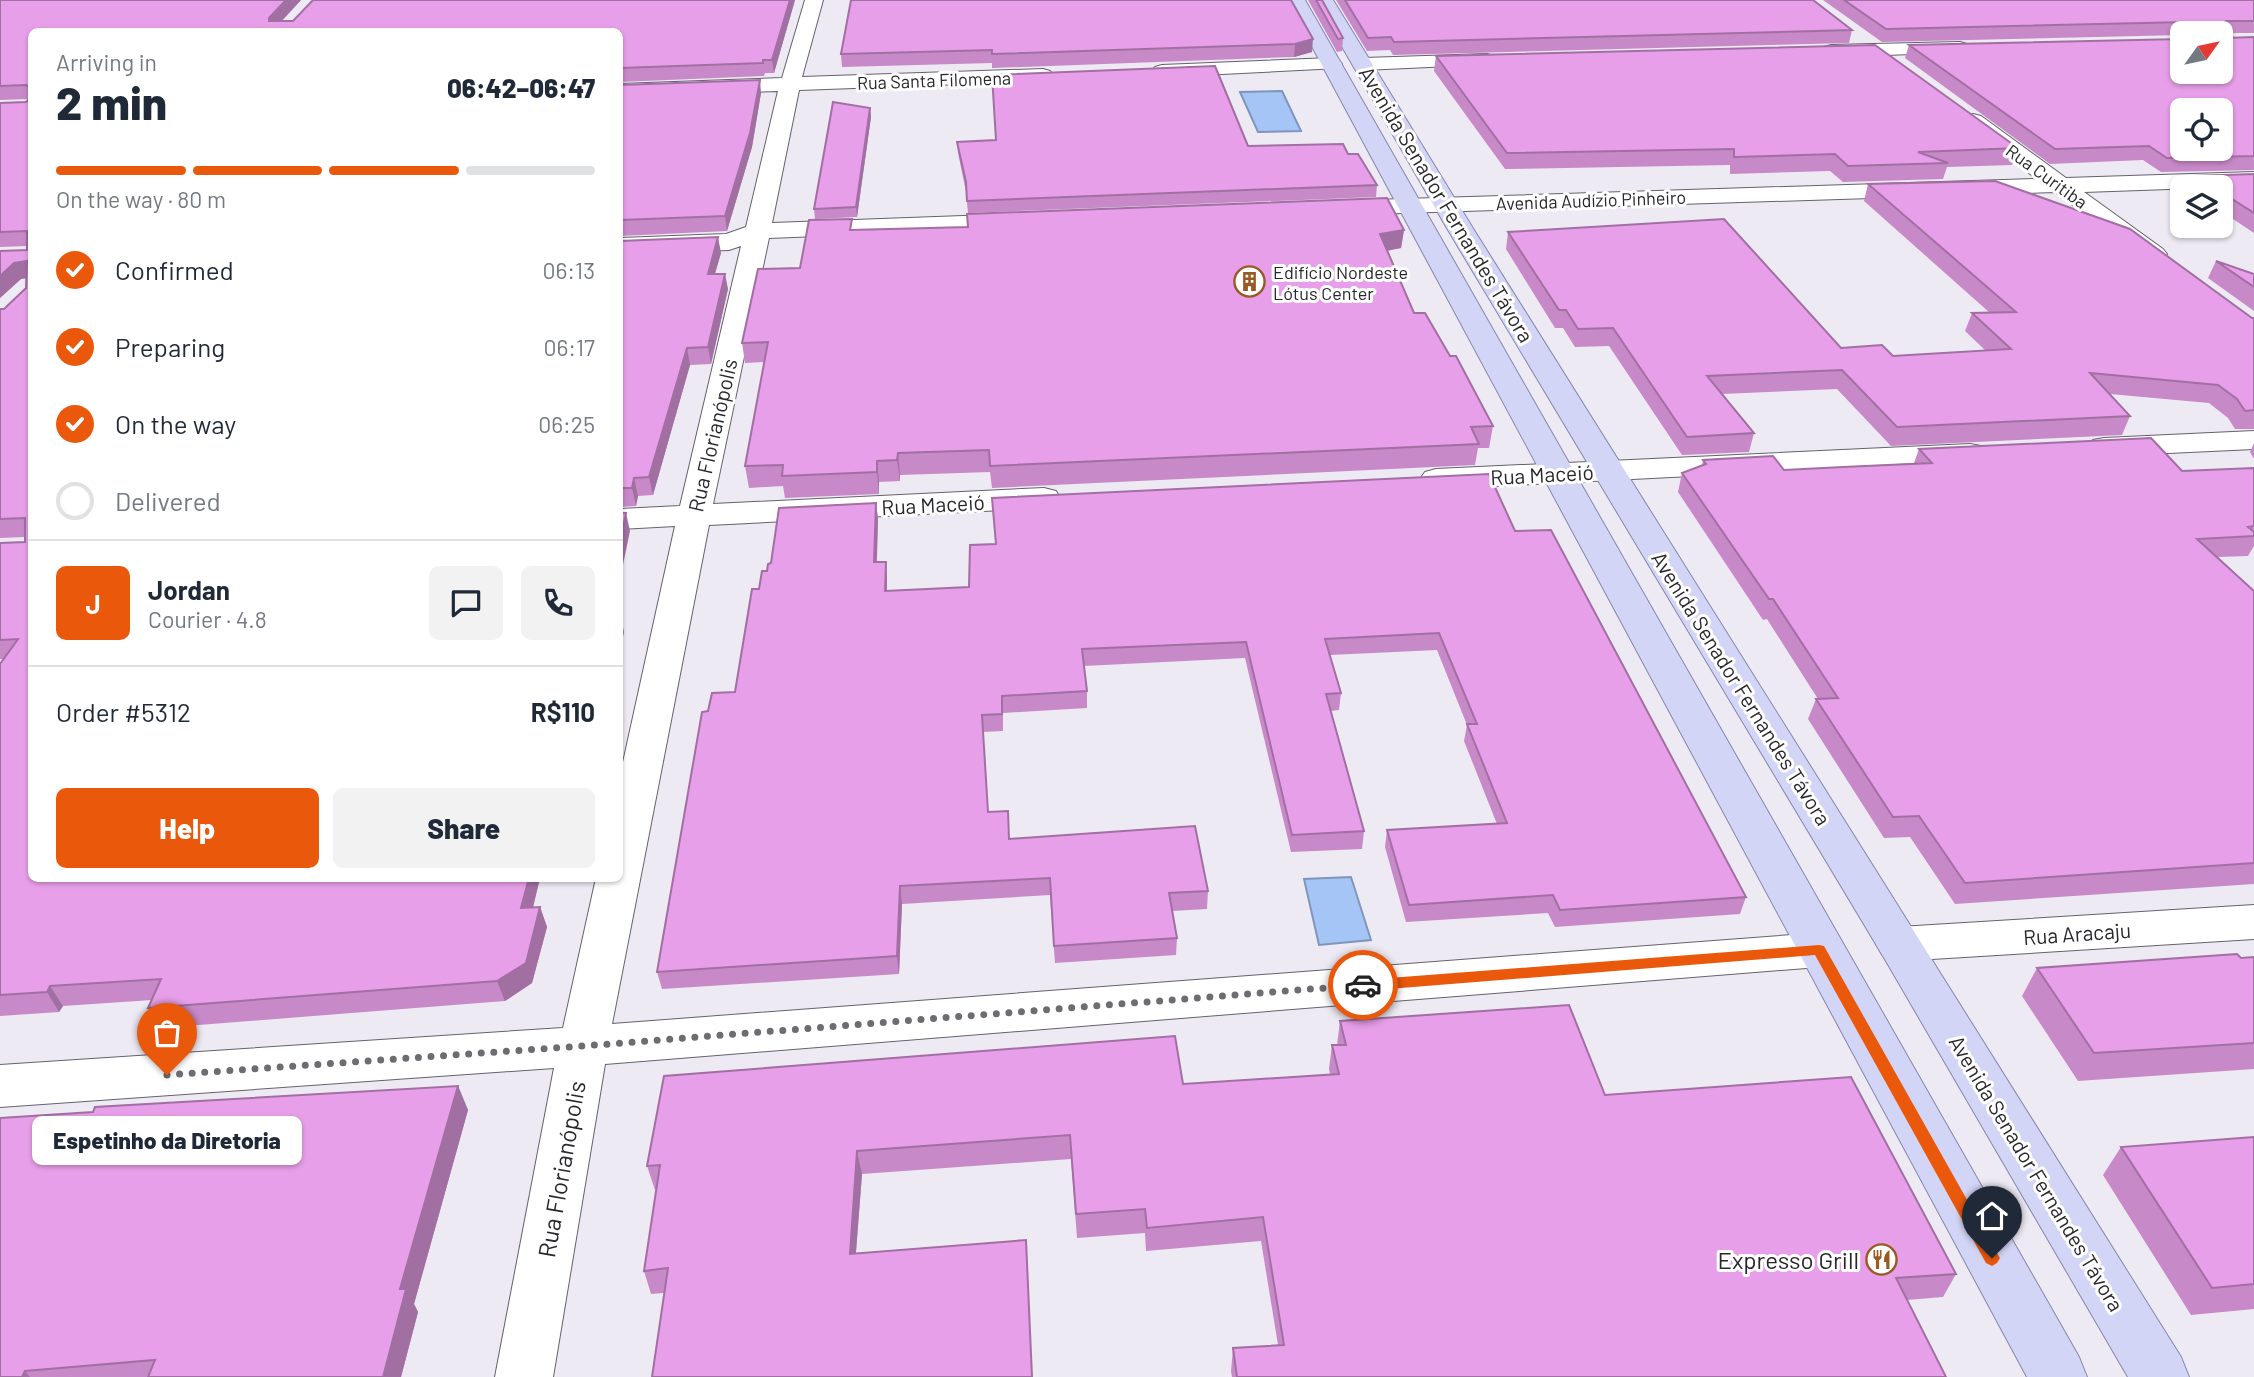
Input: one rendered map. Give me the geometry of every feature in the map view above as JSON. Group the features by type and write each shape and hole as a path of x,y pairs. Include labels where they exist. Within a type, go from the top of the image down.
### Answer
{"main road":[{"name":"Avenida Senador Fernandes Távora","path":"1296,0 1819,950 2058,1377"},
{"name":"Avenida Senador Fernandes Távora","path":"1324,0 1445,204 1899,944 2160,1377"}],"street":[{"name":"Rua Florianópolis","path":"623,858 694,516 760,231 790,85 814,0"},
{"path":"1846,29 1910,75"},
{"path":"1807,52 1973,48"},
{"path":"1363,64 1504,60"},
{"path":"1147,72 1332,64"},
{"name":"Rua Santa Filomena","path":"623,90 1065,75"},
{"name":"Rua Curitiba","path":"1954,107 2175,269"},
{"name":"Avenida Audízio Pinheiro","path":"1321,209 2254,179"},
{"path":"623,246 729,242 760,231 1047,220"},
{"path":"623,228 732,221 760,231"},
{"path":"2071,449 2254,440"},
{"name":"Rua Maceió","path":"1411,480 2002,452"},
{"name":"Rua Maceió","path":"623,519 1080,497"},
{"name":"Rua Florianópolis","path":"524,1377 583,1046 617,882"},
{"name":"Rua Aracaju","path":"1899,944 2254,922"},
{"path":"0,1086 583,1046 1819,950"}],"water":[{"path":"1282,91 1301,131 1258,132 1240,92"},
{"path":"1351,877 1371,940 1319,945 1304,879"}],"building":[{"path":"0,0 286,0 269,21 293,21 313,0 790,0 772,60 763,60 763,63 623,68 623,28 28,28 28,86 0,86"},
{"path":"851,0 1291,0 1313,39 1295,44 992,54 992,50 841,54"},
{"path":"1316,0 1322,0 1343,38 1338,39"},
{"path":"1345,0 1813,0 1852,30 1394,42 1391,37 1368,38"},
{"path":"1844,0 2254,0 2254,21 1886,29"},
{"path":"2254,37 2254,156 2233,156 2233,98 2170,98 2170,158 2149,146 2055,149 1909,45 2170,39 2170,84 2233,84 2233,38"},
{"path":"1875,45 2018,148 1918,152 1948,163 1848,166 1835,154 1734,157 1734,149 1507,153 1436,56"},
{"path":"1215,66 1248,146 1343,144 1348,154 1358,154 1377,185 967,201 966,182 957,142 996,140 992,75"},
{"path":"760,80 750,133 725,216 623,220 623,85"},
{"path":"28,100 28,882 528,882 521,908 540,907 526,963 497,981 148,1008 161,979 50,986 47,992 0,995 0,664 18,639 0,640 0,543 25,542 25,518 0,519 0,309 4,309 26,288 27,261 14,263 0,276 0,251 27,250 27,231 0,232 0,103"},
{"path":"833,102 870,108 856,207 814,209"},
{"path":"2254,174 2254,213 2233,200 2233,175 2224,175"},
{"path":"1995,181 2130,229 2254,318 2254,410 2245,411 2237,399 2218,385 2090,373 2130,416 1897,427 1842,370 1707,376 1754,433 1687,437 1613,328 1578,329 1566,310 1559,310 1508,232 1724,219 1841,348 1882,345 1893,356 2011,349 1972,313 2016,312 1868,184"},
{"path":"1387,198 1404,230 1380,234 1414,313 1425,313 1450,356 1456,356 1493,426 1471,427 1479,444 990,466 989,450 898,453 897,460 877,461 877,472 782,476 783,465 745,466 768,342 742,343 758,269 800,268 809,220 852,219 850,230 968,227 967,214"},
{"path":"718,237 708,274 725,274 708,347 687,348 649,477 634,478 632,488 623,488 623,241"},
{"path":"2216,261 2254,274 2254,287"},
{"path":"2151,438 2182,471 2254,468 2254,526 2248,527 2254,532 2254,536 2197,539 2254,591 2254,863 1965,883 1919,816 1893,817 1816,699 1838,698 1773,599 1769,599 1682,473 1706,464 1703,460 1773,456 1784,470 1932,463 1919,449"},
{"path":"1489,474 1515,531 1551,530 1746,897 1560,910 1553,895 1409,905 1387,830 1507,823 1467,724 1477,724 1439,633 1325,639 1341,693 1326,694 1364,831 1292,835 1246,642 1082,649 1087,691 1002,696 1002,714 982,715 988,812 1008,811 1009,839 1195,826 1208,891 1169,893 1177,938 1054,946 1050,878 900,886 897,956 657,972 702,712 708,711 712,693 735,692 752,589 759,589 762,571 767,571 768,564 771,563 779,508 876,503 874,562 886,562 885,591 969,587 970,545 996,544 992,498"},
{"path":"2237,954 2241,958 2254,957 2254,1043 2094,1053 2037,968"},
{"path":"1569,1005 1605,1095 1851,1077 1956,1274 1896,1278 1946,1377 1237,1377 1233,1348 1284,1345 1263,1217 1147,1228 1145,1209 1076,1214 1070,1135 857,1151 850,1254 1026,1240 1032,1377 652,1377 668,1268 644,1271 660,1165 647,1166 664,1076 1175,1036 1183,1084 1339,1074 1332,1045 1346,1045 1340,1021"},
{"path":"458,1086 400,1289 406,1289 383,1377 148,1377 155,1360 25,1371 22,1377 0,1377 0,1118 93,1112 95,1107"},
{"path":"2254,1137 2254,1284 2212,1288 2121,1147"}],"way so far":[{"path":"167,1075 583,1046 1363,985"}],"place":[{"name":"Edifício Nordeste Lótus Center","path":"1250,282"},
{"name":"Espetinho da Diretoria","path":"167,1075"},
{"name":"Expresso Grill","path":"1882,1259"}],"route":[{"path":"1363,985 1819,950 1992,1258"}]}
